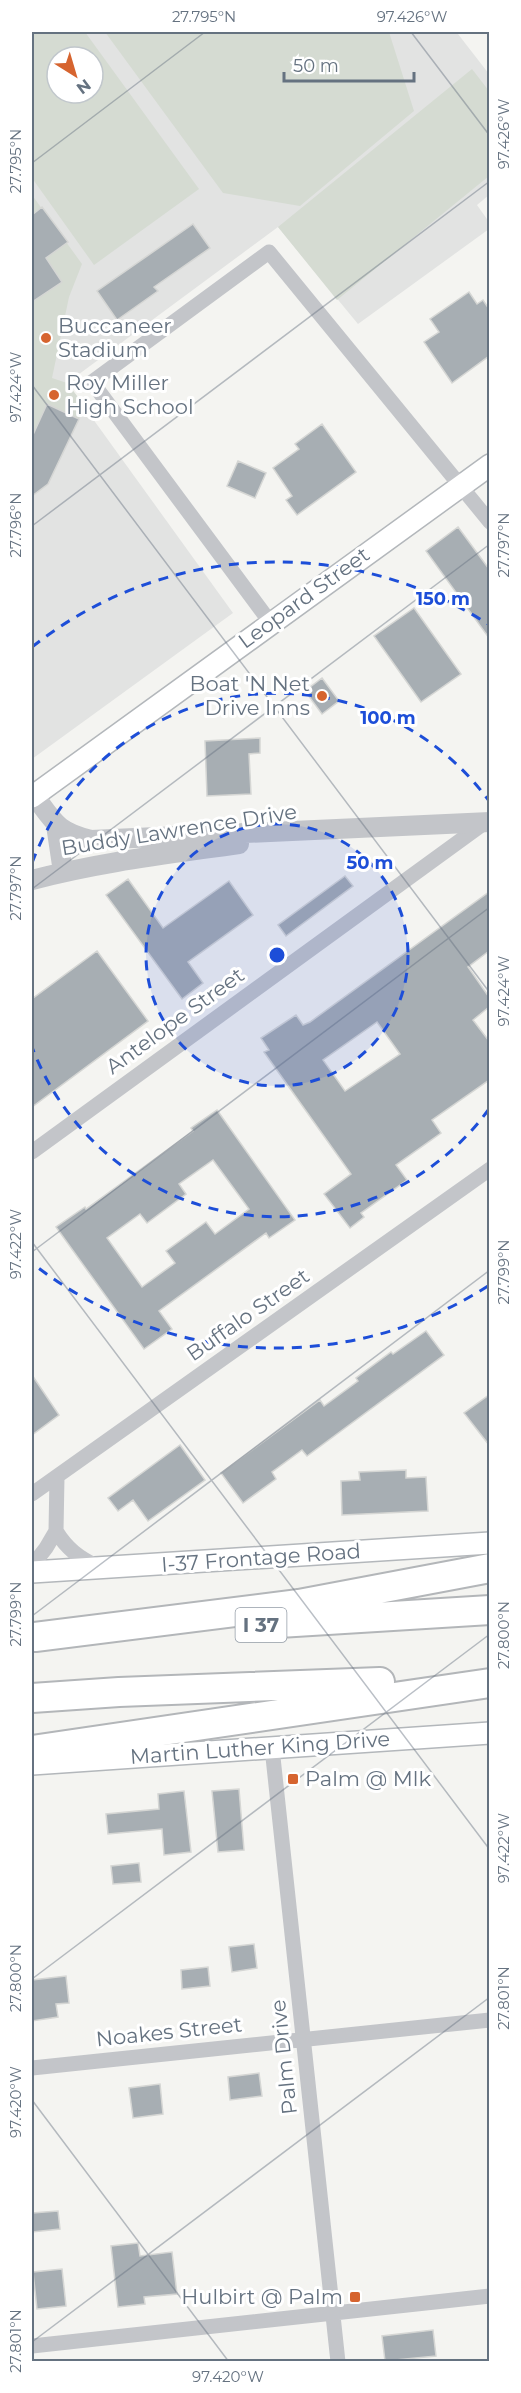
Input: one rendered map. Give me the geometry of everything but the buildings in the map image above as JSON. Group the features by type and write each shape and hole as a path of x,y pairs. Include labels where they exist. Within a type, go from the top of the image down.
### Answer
{"highway":[{"path":"33,1637 299,1604 489,1568"},
{"name":"I 37","path":"33,1637 129,1634 489,1610"},
{"path":"32,1698 119,1692 489,1678"},
{"path":"32,1750 489,1683"}],"main road":[{"name":"Leopard Street","path":"33,796 489,465"},
{"name":"I-37 Frontage Road","path":"32,1572 489,1543"},
{"name":"Martin Luther King Drive","path":"32,1764 489,1733"}],"street":[{"path":"270,622 92,382 269,252 489,522"},
{"name":"Buddy Lawrence Drive","path":"33,796 56,825 72,835 91,840 488,821"},
{"name":"Antelope Street","path":"32,1152 488,821"},
{"path":"56,825 69,870"},
{"name":"Buddy Lawrence Drive","path":"32,880 69,870 334,830"},
{"path":"69,870 91,840"},
{"name":"Buffalo Street","path":"32,1494 489,1169"},
{"path":"32,1566 56,1531 57,1477"},
{"path":"56,1531 78,1558 103,1569"},
{"name":"Palm Drive","path":"272,1748 338,2361"},
{"name":"Noakes Street","path":"32,2068 489,2020"},
{"path":"32,2346 489,2296"}],"shaded area":[{"name":"Roy Miller High School","path":"32,32 463,32 458,34 489,74 489,195 477,205 489,222 489,229 358,324 278,227 67,383 233,613 32,759"},
{"path":"32,32 85,32 94,45 45,45 45,105 105,105 105,60 199,189 94,265 32,178"},
{"path":"105,32 389,32 414,111 300,206 223,193"},
{"path":"472,69 489,91 489,176 337,300 278,227"},
{"name":"Buccaneer Stadium","path":"32,195 82,264 69,297 52,378 67,383 85,406 48,484 32,496"}],"place":[{"name":"Buccaneer Stadium","path":"46,338"},
{"name":"Roy Miller High School","path":"54,395"},
{"name":"Boat 'N Net Drive Inns","path":"322,696"},
{"name":"Palm @ Mlk","path":"293,1779"},
{"name":"Hulbirt @ Palm","path":"355,2297"}]}
